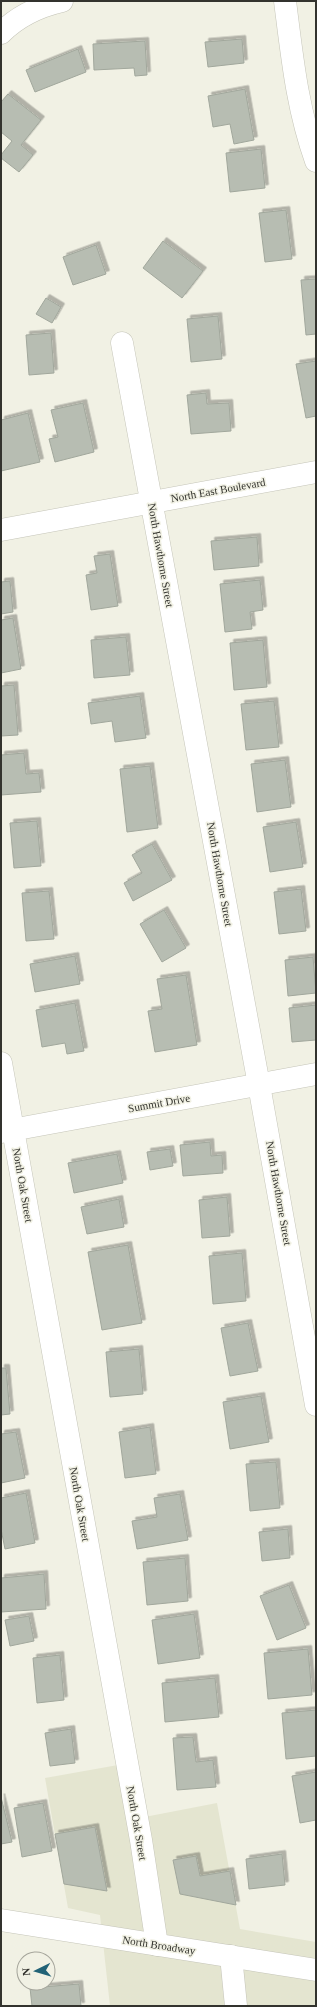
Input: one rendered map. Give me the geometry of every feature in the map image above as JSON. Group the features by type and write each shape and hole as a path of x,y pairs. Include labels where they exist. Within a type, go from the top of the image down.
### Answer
{"street":[{"path":"1,33 8,26 41,6 62,1"},
{"path":"285,1 296,91 306,134 316,161"},
{"name":"North Hawthorne Street","path":"122,343 260,1085 316,1405"},
{"name":"North East Boulevard","path":"1,530 316,472"},
{"name":"North Oak Street","path":"1,1063 7,1130 140,1840 157,1945"},
{"name":"Summit Drive","path":"7,1130 316,1074"},
{"name":"North Broadway","path":"1,1920 316,1970"},
{"path":"231,1956 236,2006"}],"shaded area":[{"path":"118,1765 129,1820 217,1803 240,1929 316,1942 316,2006 110,2006 100,1915 68,1908 45,1778"}],"building":[{"path":"242,39 244,63 208,67 205,42"},
{"path":"145,41 147,75 135,76 134,68 94,70 93,44"},
{"path":"78,49 86,72 35,92 26,70"},
{"path":"245,89 254,140 234,144 230,124 213,127 208,96"},
{"path":"8,94 41,120 21,145 33,155 19,172 1,158 1,155 12,141 1,132 1,102"},
{"path":"261,149 265,188 230,192 226,153"},
{"path":"286,210 292,259 265,262 259,213"},
{"path":"163,241 203,271 182,298 143,268"},
{"path":"96,245 106,274 73,285 63,257"},
{"path":"316,279 316,334 306,335 301,280"},
{"path":"46,298 61,307 52,323 36,314"},
{"path":"218,316 222,359 191,362 187,319"},
{"path":"51,333 54,373 29,375 26,335"},
{"path":"316,361 316,416 306,418 296,364"},
{"path":"206,393 207,404 229,403 231,431 191,434 187,395"},
{"path":"83,403 94,452 55,462 49,439 58,437 51,410"},
{"path":"28,413 40,462 1,471 1,420"},
{"path":"257,537 259,566 214,570 211,541"},
{"path":"110,554 118,606 91,610 86,575 97,573 94,556"},
{"path":"260,580 263,610 250,612 252,629 225,632 220,584"},
{"path":"10,581 13,612 1,614 1,582"},
{"path":"13,618 21,669 1,673 1,620"},
{"path":"126,637 130,675 94,678 91,640"},
{"path":"263,640 267,687 234,690 230,643"},
{"path":"14,685 18,735 1,736 1,686"},
{"path":"140,696 146,738 115,742 112,721 91,724 88,703"},
{"path":"274,701 279,747 246,750 241,704"},
{"path":"24,753 26,774 39,773 41,792 1,795 1,755"},
{"path":"285,760 291,807 257,812 251,764"},
{"path":"150,766 158,828 127,832 120,769"},
{"path":"37,821 41,866 14,868 10,823"},
{"path":"296,822 303,867 270,872 263,827"},
{"path":"152,844 172,880 133,901 124,883 142,873 132,855"},
{"path":"301,889 306,931 279,934 274,892"},
{"path":"49,891 54,939 26,941 22,893"},
{"path":"164,910 186,948 162,962 140,924"},
{"path":"75,956 80,984 35,992 30,964"},
{"path":"313,957 316,993 288,996 285,960"},
{"path":"186,975 197,1045 155,1052 148,1011 162,1009 157,979"},
{"path":"75,1003 84,1051 67,1054 65,1043 42,1047 36,1010"},
{"path":"316,1005 316,1040 292,1042 289,1008"},
{"path":"210,1142 211,1156 222,1155 223,1173 183,1176 180,1145"},
{"path":"170,1149 173,1166 150,1170 147,1152"},
{"path":"117,1154 123,1183 74,1193 68,1163"},
{"path":"227,1197 230,1236 202,1238 199,1200"},
{"path":"119,1199 124,1227 87,1234 81,1207"},
{"path":"128,1245 142,1323 102,1330 88,1252"},
{"path":"242,1253 246,1301 213,1304 209,1256"},
{"path":"248,1323 258,1371 230,1376 221,1328"},
{"path":"139,1349 143,1394 110,1397 106,1352"},
{"path":"1,1368 6,1368 10,1414 1,1415"},
{"path":"261,1396 269,1442 230,1449 223,1402"},
{"path":"150,1427 156,1474 125,1478 119,1432"},
{"path":"16,1432 25,1478 1,1483 1,1434"},
{"path":"276,1462 280,1508 250,1511 246,1464"},
{"path":"26,1493 35,1543 5,1549 1,1529 1,1498"},
{"path":"180,1494 188,1540 137,1549 132,1521 157,1517 154,1498"},
{"path":"288,1529 290,1558 262,1561 259,1532"},
{"path":"185,1558 188,1601 147,1605 143,1562"},
{"path":"44,1574 46,1609 1,1612 1,1578"},
{"path":"289,1585 306,1628 277,1640 260,1596"},
{"path":"194,1614 200,1658 158,1664 152,1620"},
{"path":"29,1616 34,1641 10,1646 5,1620"},
{"path":"308,1649 312,1695 268,1699 264,1653"},
{"path":"60,1655 64,1700 37,1703 33,1658"},
{"path":"215,1678 219,1717 165,1722 162,1683"},
{"path":"316,1710 316,1756 286,1759 282,1713"},
{"path":"71,1729 75,1763 50,1766 45,1733"},
{"path":"193,1737 196,1762 213,1760 216,1787 177,1790 173,1738"},
{"path":"316,1772 316,1820 300,1823 292,1776"},
{"path":"1,1797 12,1842 1,1844"},
{"path":"43,1803 52,1851 22,1857 14,1808"},
{"path":"95,1827 107,1891 64,1884 55,1834"},
{"path":"282,1854 285,1885 249,1889 246,1859"},
{"path":"196,1856 200,1876 230,1871 236,1905 180,1894 173,1860"},
{"path":"79,1984 81,2006 32,2006 30,1991 56,1991 56,1986"}]}
